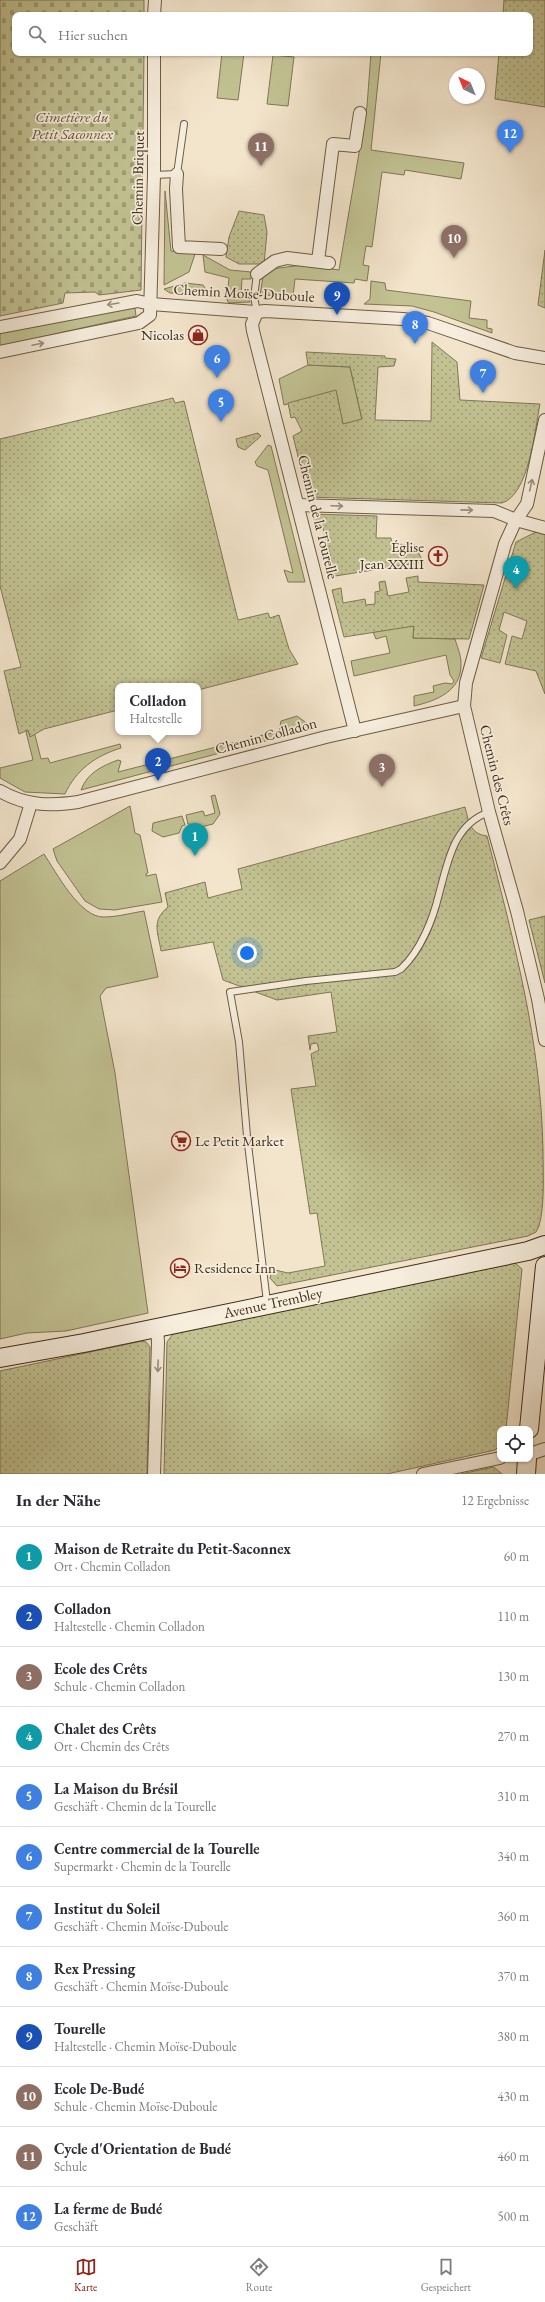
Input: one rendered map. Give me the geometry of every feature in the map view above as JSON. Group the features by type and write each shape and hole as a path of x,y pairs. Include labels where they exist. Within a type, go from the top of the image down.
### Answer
{"street":[{"path":"154,12 155,0"},
{"name":"Chemin Briquet","path":"152,304 154,56"},
{"path":"257,274 275,261 287,258 324,262 333,144 355,146 360,113"},
{"path":"178,174 176,189 179,247 220,249"},
{"name":"Chemin Moïse-Duboule","path":"0,327 111,304 137,301 152,304 256,312 290,312 403,319 435,325 515,353 545,358"},
{"name":"Chemin Moïse-Duboule","path":"0,352 139,323 150,315 152,304"},
{"name":"Chemin de la Tourelle","path":"256,312 252,324 253,332 355,731"},
{"name":"Chemin des Crêts","path":"545,420 526,504 516,520 505,544 466,684 464,706 489,812 517,911 538,999 545,1040"},
{"path":"298,504 489,511 502,513 516,520 545,528"},
{"name":"Chemin Colladon","path":"0,791 16,799 31,803 55,805 78,802 355,731 464,706"},
{"path":"0,863 20,839 31,803"},
{"name":"Avenue Trembley","path":"0,1358 157,1328 523,1252 545,1245"},
{"path":"529,1426 545,1266"},
{"path":"154,1474 158,1342 157,1328"},
{"path":"533,1453 545,1449"},
{"path":"423,1474 497,1459"},
{"path":"526,1474 527,1462"}],"lane":[{"path":"154,175 178,174 184,124"},
{"path":"256,312 254,297 257,274"},
{"path":"267,1304 249,1152 239,1042 230,992 306,981 395,972 402,969 426,931 440,892 451,849 479,815 489,812"}],"green space":[{"name":"Cimetière du Petit Saconnex","path":"0,0 144,0 144,12 12,12 12,56 144,56 141,290 99,295 95,292 65,293 63,303 0,316"},
{"path":"504,0 545,0 545,107 495,99 499,56 533,56 533,12 503,12"},
{"path":"222,56 244,56 238,100 217,98"},
{"path":"273,56 294,57 288,106 267,104"},
{"path":"371,56 381,56 371,150 464,163 461,179 405,170 404,175 382,172 372,247 366,246 363,265 369,266 367,281 355,279 354,283 295,279 293,296 260,295 264,270 302,265 339,270 367,106"},
{"path":"165,191 171,251 195,254 189,272 164,285"},
{"path":"239,211 264,215 267,232 264,264 239,264 226,257 229,237"},
{"path":"545,250 545,308 538,305"},
{"path":"203,255 230,270 251,272 251,279 242,279 241,294 247,295 250,302 229,303 227,300 229,278 205,272"},
{"path":"371,281 385,283 386,290 471,301 469,318 487,320 487,328 492,329 492,333 434,312 412,306 364,304 370,299"},
{"path":"185,283 203,285 209,294 170,293 164,289"},
{"path":"135,308 136,316 0,346 0,333 88,315"},
{"path":"432,342 457,362 460,400 540,404 529,460 525,475 519,488 511,497 502,503 308,497 293,436 302,431 295,417 291,418 288,403 336,390 343,424 362,419 350,367 308,365 306,352 385,356 385,358 396,359 394,366 378,367 375,420 431,421"},
{"path":"308,365 350,367 362,420 343,424 336,391 284,405 279,379"},
{"path":"173,398 175,403 184,401 238,620 268,613 270,618 279,615 289,649 298,664 201,689 201,683 115,683 115,711 44,729 30,737 28,730 19,734 4,671 21,667 0,586 0,439"},
{"path":"258,433 261,436 245,450 238,447 236,439"},
{"path":"268,445 271,446 305,582 288,582 284,570 293,573 268,470 257,466 255,462"},
{"path":"313,514 377,516 376,538 391,538 392,544 415,545 423,562 329,577 326,564 332,562 322,525 316,527"},
{"path":"538,531 545,532 545,694 536,671 505,664 512,636 522,639 527,621 504,612 499,630 507,635 500,663 481,658 516,542"},
{"path":"418,576 418,582 484,585 469,639 413,638 414,626 344,637 332,590 341,588 343,603 365,599 366,605 375,604 375,592 380,591 379,582 385,581 388,596 409,592 406,578"},
{"path":"414,625 413,638 455,639 460,654 461,663 457,681 446,694 414,706 414,696 434,692 433,686 445,683 452,684 454,681 450,675 446,655 354,676 351,661 390,653 386,636 376,639 373,632"},
{"path":"297,716 309,725 310,729 81,790 91,775 106,765 118,760 121,761 118,772 279,731 281,721"},
{"path":"33,727 41,759 48,758 50,763 120,744 121,748 103,755 87,765 69,785 65,794 25,792 0,778 0,768 33,760 26,732"},
{"path":"215,795 220,814 213,824 197,828 195,825 188,824 186,815 203,811 205,816 215,813 211,796"},
{"path":"130,806 135,833 140,835 148,873 146,876 156,874 162,902 115,910 99,909 85,901 57,861 53,849"},
{"path":"465,807 469,822 474,830 481,835 487,836 516,953 532,1031 541,1110 543,1151 543,1199 539,1226 536,1232 528,1236 277,1286 270,1278 271,1274 275,1270 288,1273 325,1266 317,1213 310,1214 291,1089 316,1086 311,1054 319,1050 317,1043 311,1044 310,1050 308,1036 337,1032 331,992 277,1000 223,980 213,942 161,951 157,927 159,917 168,907 165,893 205,882 208,898 242,889 238,869"},
{"path":"182,816 185,825 182,826 179,833 163,837 152,831 153,823"},
{"path":"44,854 70,893 86,910 95,915 104,917 119,916 144,911 158,977 106,988 100,996 115,1073 148,1313 66,1331 27,1333 0,1339 0,881"},
{"path":"545,916 545,983 529,920"},
{"path":"515,1263 522,1269 506,1426 497,1426 497,1448 495,1450 387,1474 164,1474 167,1342 173,1334"},
{"path":"142,1341 146,1342 150,1347 147,1474 0,1474 0,1371"},
{"path":"494,1467 502,1474 461,1474"}],"place":[{"name":"La ferme de Budé","path":"510,153"},
{"name":"Cycle d'Orientation de Budé","path":"261,166"},
{"name":"Ecole De-Budé","path":"454,258"},
{"name":"Tourelle","path":"337,315"},
{"name":"Nicolas","path":"198,335"},
{"name":"Rex Pressing","path":"415,344"},
{"name":"Centre commercial de la Tourelle","path":"217,378"},
{"name":"Institut du Soleil","path":"483,393"},
{"name":"La Maison du Brésil","path":"221,422"},
{"name":"Église Jean XXIII","path":"438,556"},
{"name":"Chalet des Crêts","path":"516,589"},
{"name":"Colladon","path":"158,781"},
{"name":"Ecole des Crêts","path":"382,787"},
{"name":"Maison de Retraite du Petit-Saconnex","path":"195,856"},
{"name":"Le Petit Market","path":"181,1141"},
{"name":"Residence Inn","path":"180,1268"}]}
